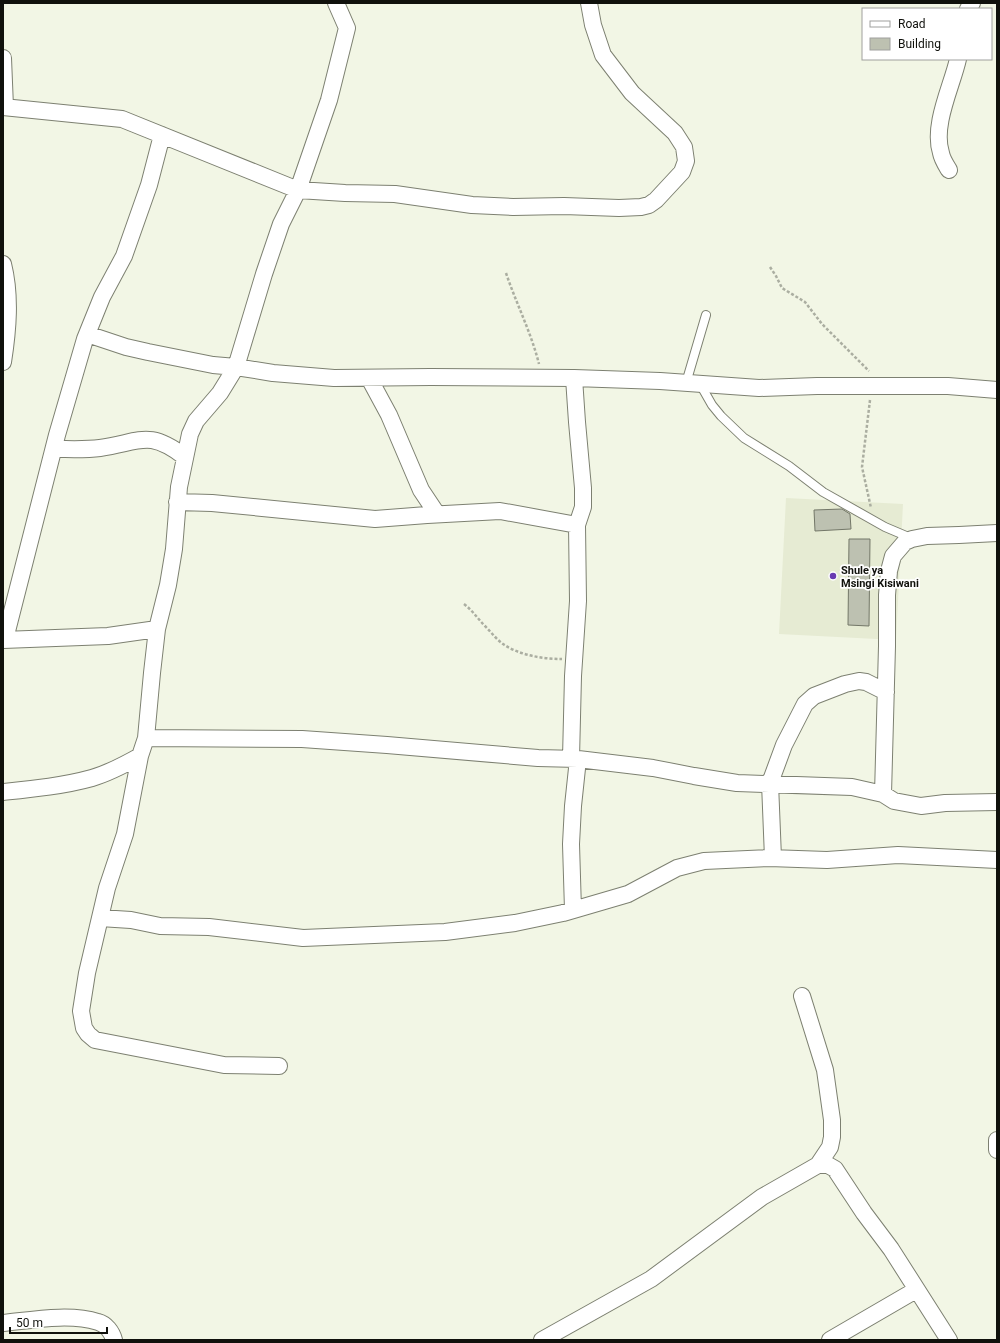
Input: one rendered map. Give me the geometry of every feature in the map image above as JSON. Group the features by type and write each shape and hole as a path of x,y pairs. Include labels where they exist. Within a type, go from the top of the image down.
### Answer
{"street":[{"path":"279,1066 224,1065 95,1040 84,1028 81,1011 87,973 107,888 125,834 140,756 146,738 157,629 168,585 174,549 178,487 190,434 196,421 220,393 236,368 264,274 282,224 298,190 329,100 347,28 336,3"},
{"path":"3,58 4,107 122,119 298,190 395,194 472,205 513,207 564,206 619,208 649,205 656,200 682,172 686,161 684,147 675,133 632,93 603,55 593,25 589,3"},
{"path":"949,170 941,154 938,138 944,102 955,73 958,60"},
{"path":"157,629 108,636 4,639 54,449 87,334 102,297 124,256 148,185 162,135"},
{"path":"3,264 7,281 8,308 3,362"},
{"path":"87,334 126,347 213,365 273,373 334,378 574,378 693,383 734,388 817,386 948,386 997,390"},
{"path":"369,378 389,415 421,490 437,514"},
{"path":"574,378 583,488 583,507 577,525 578,602 574,658 575,759 571,844 574,910"},
{"path":"54,449 99,448 141,439 151,439 171,446 185,457"},
{"path":"177,502 212,503 375,519 500,511 577,525"},
{"path":"883,794 889,571 893,556 905,542 912,539 926,536 997,533"},
{"path":"773,858 770,783 784,745 805,704 814,696 845,684 859,681 866,682 886,692"},
{"path":"146,738 302,740 387,745 538,758 575,759 653,768 737,783 852,787 883,794 894,801 921,806 945,803 997,802"},
{"path":"3,792 43,787 91,778 118,768 140,756"},
{"path":"100,918 131,920 160,926 209,927 303,938 445,932 515,923 574,910 628,894 677,868 704,861 773,858 827,860 898,855 997,860"},
{"path":"542,1340 651,1279 762,1198 818,1165 830,1147 832,1138 831,1114 825,1070 802,996"},
{"path":"997,1140 997,1150"},
{"path":"818,1165 828,1165 835,1169 864,1213 891,1249 949,1340"},
{"path":"830,1340 916,1290"},
{"path":"3,1324 66,1317 100,1322 108,1328 114,1340"}],"lane":[{"path":"706,315 693,383 716,411 744,438 802,474 823,492 885,527 912,539"}],"path":[{"path":"770,267 782,288 805,302 822,324 870,373 875,386 869,406 862,467 872,512 871,518"},
{"path":"506,273 533,341 543,378"},
{"path":"464,604 472,610 479,620 502,643 515,651 553,659 574,658"}],"shaded area":[{"path":"786,498 903,504 896,640 779,634"}],"building":[{"path":"842,509 850,514 851,529 815,531 814,510"},
{"path":"849,539 870,539 869,626 848,625"}],"place":[{"name":"Shule ya Msingi Kisiwani","path":"833,576"}]}
